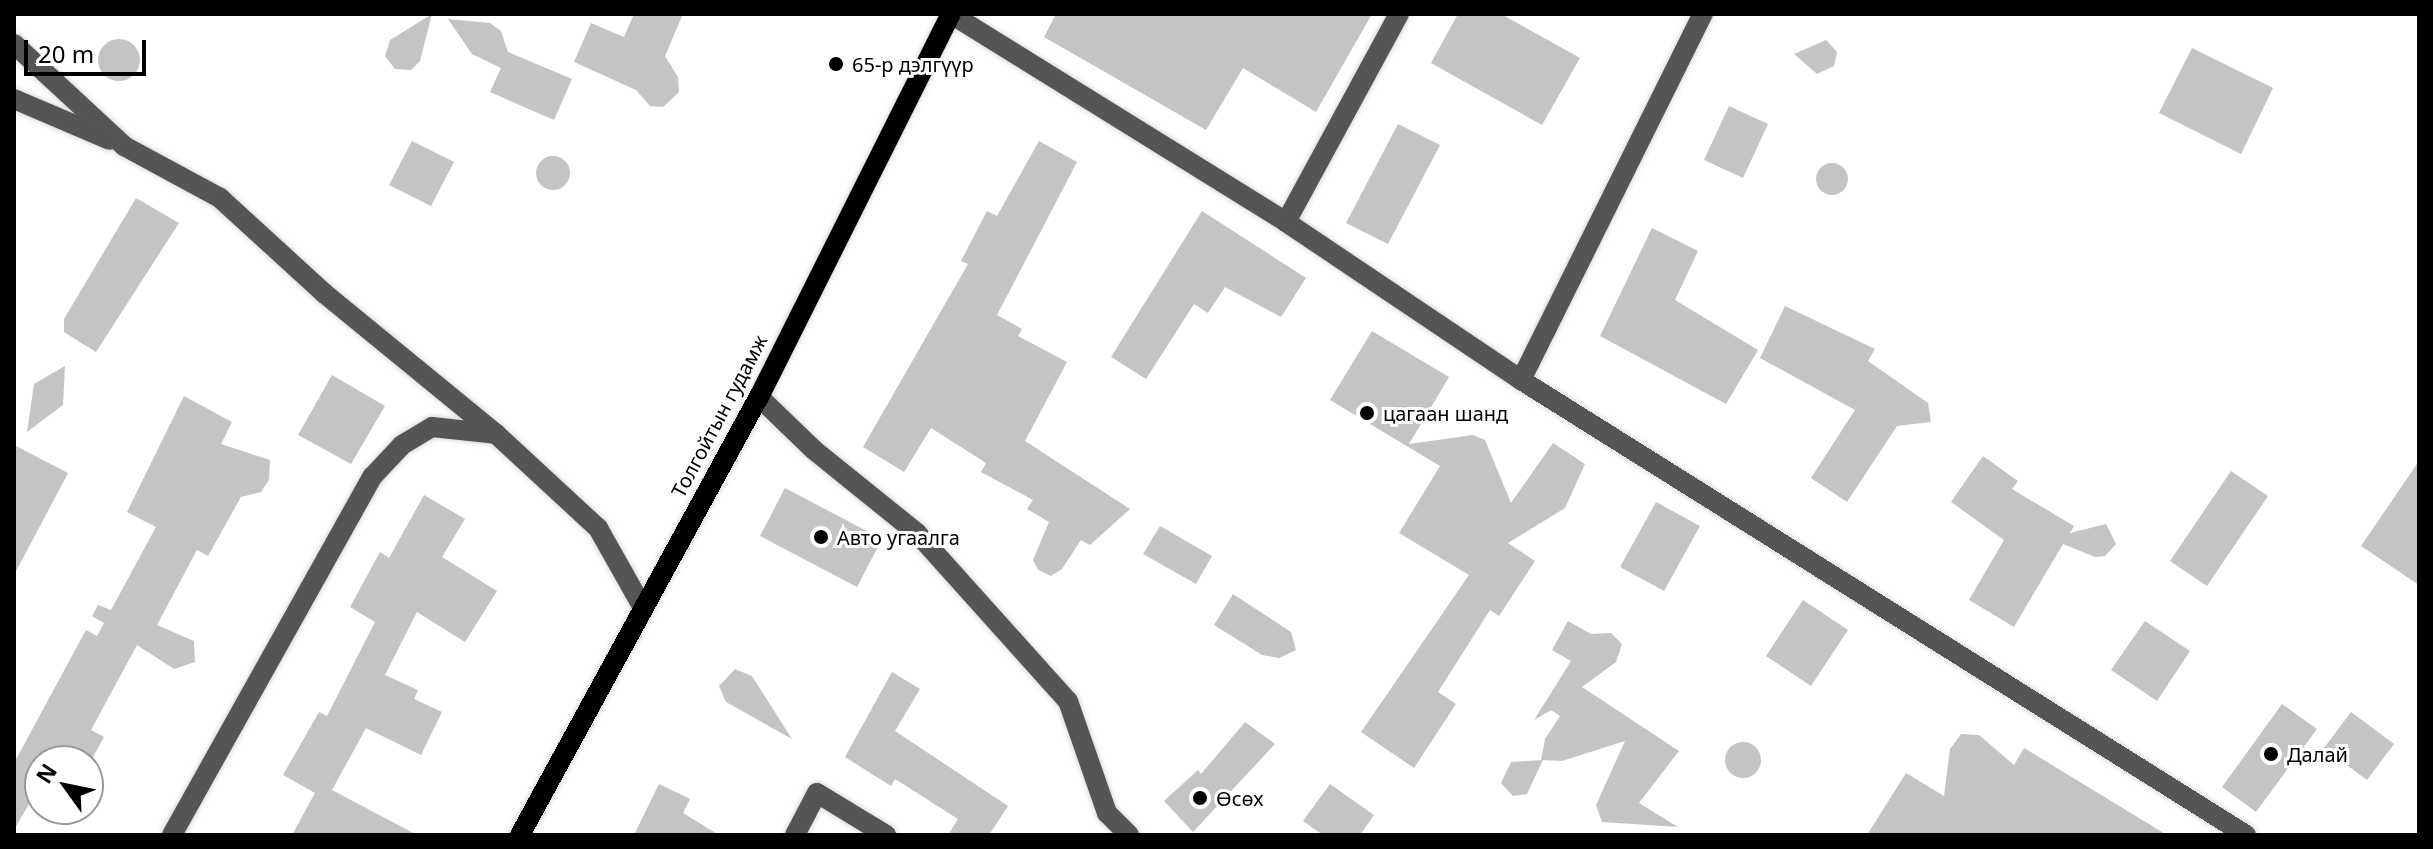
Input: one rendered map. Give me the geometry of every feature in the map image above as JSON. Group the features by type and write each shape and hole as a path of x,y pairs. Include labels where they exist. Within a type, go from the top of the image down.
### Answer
{"main road":[{"name":"Толгойтын гудамж","path":"520,835 642,606 759,397 951,14"}],"street":[{"path":"951,14 1286,222 1521,380 2246,835"},
{"path":"1286,222 1399,14"},
{"path":"1521,380 1703,14"},
{"path":"14,44 124,146"},
{"path":"14,99 124,146 220,198 324,293 496,434 598,528 642,606"},
{"path":"759,397 814,450 917,533 1068,701 1107,813 1129,835"},
{"path":"172,835 373,476 402,445 432,427 496,434"},
{"path":"795,835 817,793 886,835"}],"building":[{"path":"432,14 420,61 411,70 395,69 385,56 390,40"},
{"path":"634,14 683,14 665,56 678,77 679,92 663,107 650,106 636,90 574,62 591,23 624,37"},
{"path":"1056,14 1372,14 1316,112 1243,68 1206,130 1044,37"},
{"path":"1458,14 1501,14 1580,58 1542,125 1431,63"},
{"path":"448,19 490,23 501,31 508,52 572,79 554,120 490,92 501,68 472,54"},
{"path":"119,39 134,45 140,60 134,75 119,81 104,75 98,60 104,45"},
{"path":"1826,40 1837,52 1834,66 1817,74 1794,54"},
{"path":"2192,48 2273,88 2241,154 2159,113"},
{"path":"1729,106 1768,124 1743,178 1704,160"},
{"path":"1398,124 1440,145 1388,244 1346,223"},
{"path":"412,141 454,162 431,206 389,185"},
{"path":"1039,141 1077,162 997,315 1022,329 1018,336 1067,362 1025,441 1130,509 1090,545 1081,540 1062,569 1051,576 1038,570 1033,560 1049,522 1027,509 1033,500 981,472 986,463 931,428 904,472 863,447 968,264 961,261 987,211 997,216"},
{"path":"553,156 565,161 570,173 565,185 553,190 541,185 536,173 541,161"},
{"path":"1832,163 1843,168 1848,179 1843,190 1832,195 1821,190 1816,179 1821,168"},
{"path":"136,198 179,223 96,352 64,332 64,319"},
{"path":"1202,211 1306,278 1281,317 1225,287 1208,313 1194,304 1146,379 1111,357"},
{"path":"1652,228 1698,251 1675,300 1758,350 1726,404 1600,336"},
{"path":"1785,306 1875,349 1868,361 1928,403 1931,422 1897,426 1847,502 1811,478 1855,410 1760,358"},
{"path":"1372,331 1449,377 1409,444 1473,435 1485,440 1511,503 1553,443 1585,464 1565,508 1508,543 1535,561 1499,616 1490,610 1438,692 1456,704 1414,768 1361,732 1469,575 1399,533 1440,466 1330,400"},
{"path":"65,366 63,405 27,432 34,384"},
{"path":"332,375 385,406 351,464 298,435"},
{"path":"184,396 232,422 221,444 270,460 269,480 261,492 241,497 208,556 197,550 157,625 194,641 195,662 174,669 137,645 91,730 104,737 100,745 24,745 24,813 14,830 14,763 86,630 97,636 104,623 92,616 98,605 111,610 156,527 127,512"},
{"path":"14,445 68,473 14,575"},
{"path":"1983,456 2018,481 2012,489 2074,526 2070,533 2106,524 2116,544 2105,556 2095,557 2063,544 2014,627 1969,600 2004,540 1951,502"},
{"path":"2419,461 2419,585 2361,546"},
{"path":"2231,471 2268,496 2207,586 2170,561"},
{"name":"Авто угаалга","path":"785,488 882,539 857,587 760,536"},
{"path":"424,495 465,519 442,557 497,591 465,642 417,612 385,675 418,690 414,699 442,712 421,755 366,728 332,790 417,835 292,835 315,793 283,775 319,712 327,716 375,622 350,607 380,552 389,558"},
{"path":"1656,502 1700,526 1664,591 1620,567"},
{"path":"1160,526 1212,556 1196,584 1143,554"},
{"path":"1233,594 1291,632 1296,650 1279,658 1262,655 1214,625"},
{"path":"1803,600 1848,630 1811,686 1766,656"},
{"path":"1568,621 1591,634 1611,633 1622,644 1616,662 1582,687 1679,751 1639,803 1678,827 1602,822 1596,805 1625,741 1562,761 1541,760 1545,739 1560,716 1551,710 1534,720 1571,661 1552,650"},
{"path":"2145,621 2190,651 2157,701 2111,670"},
{"path":"735,669 752,676 792,739 726,702 719,686"},
{"path":"892,672 920,689 895,731 1008,806 989,835 948,835 958,819 895,779 891,786 845,757"},
{"path":"2282,704 2317,729 2256,812 2222,787"},
{"path":"2351,712 2394,744 2367,780 2324,748"},
{"path":"1245,722 1275,744 1193,832 1164,801 1198,770 1201,774"},
{"path":"1961,734 1979,735 2014,765 2024,748 2167,835 1867,835 1906,773 1944,796 1950,749"},
{"path":"1743,742 1755,748 1761,760 1755,772 1743,778 1731,772 1725,760 1731,748"},
{"path":"1543,760 1527,794 1513,796 1501,783 1511,762"},
{"path":"659,784 690,799 683,813 719,835 634,835"},
{"path":"1330,784 1374,815 1360,835 1323,835 1303,821"}],"place":[{"name":"65-р дэлгүүр","path":"836,64"},
{"name":"цагаан шанд","path":"1367,413"},
{"name":"Авто угаалга","path":"821,537"},
{"name":"Далай","path":"2271,754"},
{"name":"Өсөх","path":"1200,798"}]}
